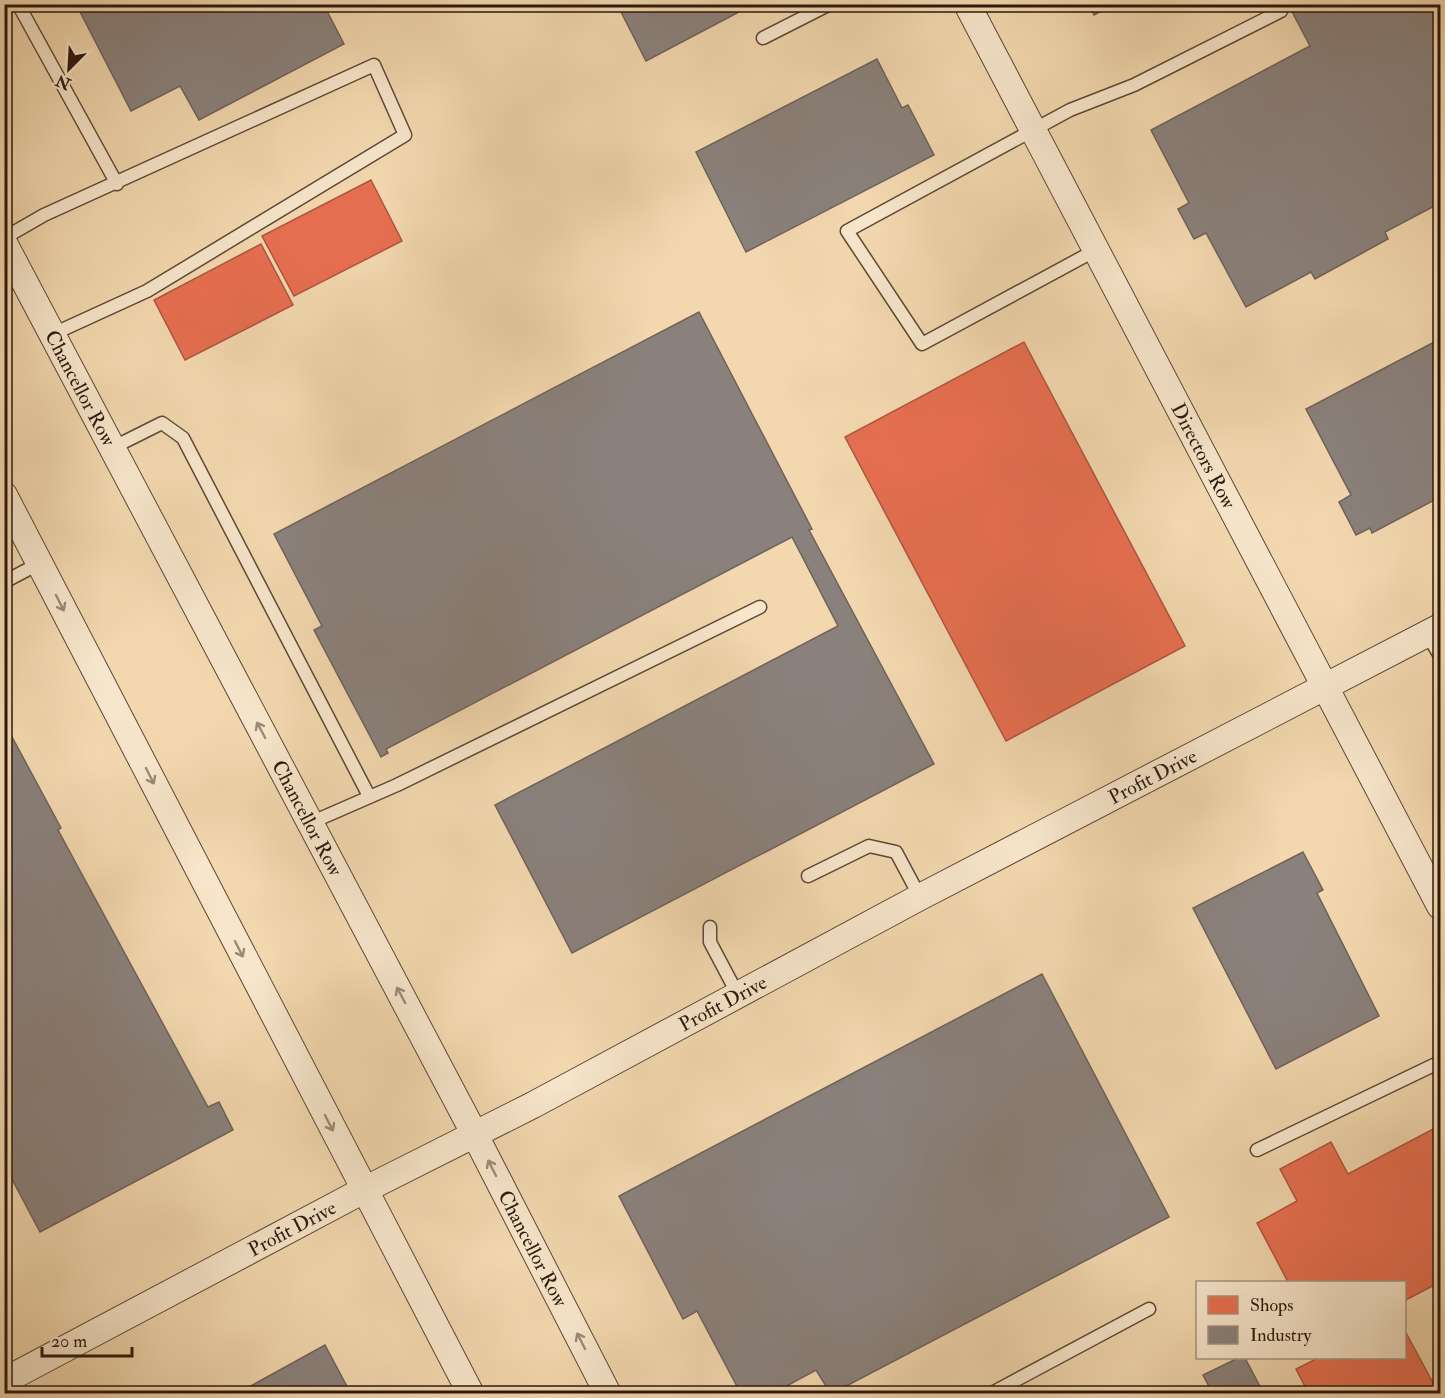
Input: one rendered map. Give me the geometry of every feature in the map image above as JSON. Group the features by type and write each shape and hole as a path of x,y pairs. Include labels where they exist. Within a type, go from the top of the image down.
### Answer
{"street":[{"name":"Directors Row","path":"967,4 1440,906"},
{"name":"Chancellor Row","path":"4,243 475,1135 608,1394"},
{"path":"4,495 471,1394"},
{"name":"Profit Drive","path":"4,1381 364,1190 475,1135 737,993 1434,630"}],"lane":[{"path":"18,4 117,184"},
{"path":"764,38 831,4"},
{"path":"1096,250 922,344 848,231 1070,110 1134,85 1281,11"},
{"path":"4,238 44,215 117,184 374,65 405,135 147,291 53,334"},
{"path":"112,448 162,423 183,438 369,796"},
{"path":"4,582 40,563"},
{"path":"310,823 760,607"},
{"path":"1434,630 1440,656"},
{"path":"808,876 869,846 896,852 920,897"},
{"path":"710,927 710,942 737,993"},
{"path":"1257,1150 1440,1062"},
{"path":"990,1394 1149,1309"}],"building: Shops":[{"path":"371,180 402,241 294,296 262,236"},
{"path":"261,244 293,305 185,360 154,300"},
{"path":"1024,342 1185,646 1006,741 845,437"},
{"path":"1437,1127 1440,1132 1440,1282 1406,1300 1406,1281 1287,1281 1257,1223 1297,1201 1280,1169 1331,1142 1348,1174"},
{"path":"1406,1333 1439,1394 1309,1394 1296,1369 1316,1359 1406,1359"}],"building: Industry":[{"path":"76,4 336,4 326,9 344,44 199,120 180,86 131,111"},
{"path":"617,4 754,4 646,61"},
{"path":"1089,4 1115,4 1094,15"},
{"path":"1288,4 1440,4 1440,203 1385,232 1388,239 1315,279 1311,272 1246,307 1206,233 1194,239 1178,209 1189,203 1151,130 1310,46"},
{"path":"877,59 902,108 908,105 934,155 746,252 696,152"},
{"path":"699,312 812,529 809,530 934,764 572,953 495,805 838,626 792,537 386,749 388,753 381,757 314,630 322,626 274,534"},
{"path":"1440,339 1440,497 1372,533 1370,528 1356,535 1339,502 1351,495 1306,409"},
{"path":"4,722 61,828 58,830 208,1107 219,1102 233,1130 40,1232 4,1164"},
{"path":"1303,852 1323,890 1317,893 1379,1016 1276,1069 1193,908"},
{"path":"1042,974 1169,1217 831,1394 816,1370 772,1394 741,1394 697,1311 683,1319 619,1196"},
{"path":"325,1345 351,1394 236,1394"},
{"path":"1236,1359 1246,1359 1264,1394 1213,1394 1203,1375"}]}
